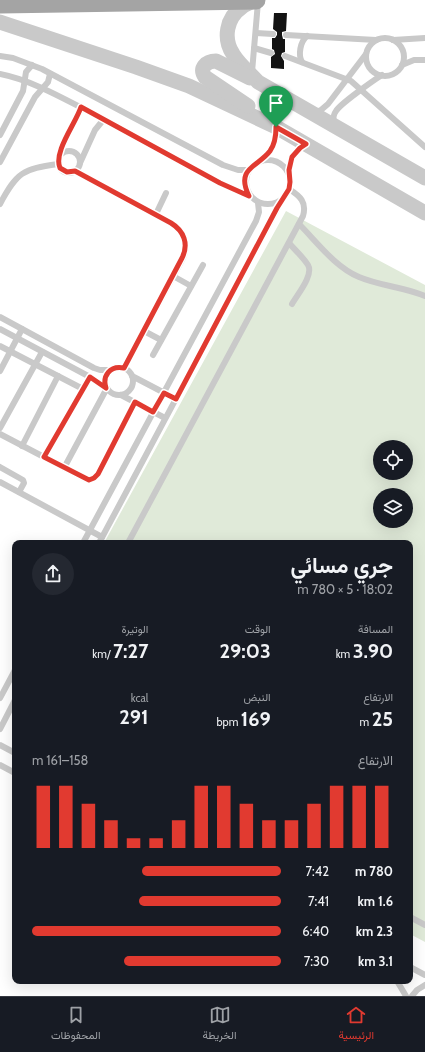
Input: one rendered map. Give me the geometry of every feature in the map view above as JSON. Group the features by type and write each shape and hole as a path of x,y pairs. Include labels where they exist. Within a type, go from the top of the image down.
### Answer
{"main road":[{"path":"0,4 257,0"}],"street":[{"path":"255,78 233,55 227,35 228,27 236,12 242,6 257,0"},
{"path":"0,22 189,86 276,127 425,214"},
{"path":"259,118 243,102 205,77 203,68 206,63 216,61 255,78 425,178"}],"lane":[{"path":"255,78 254,48 257,0"},
{"path":"256,33 273,34"},
{"path":"286,35 376,40 387,38 393,40 425,38"},
{"path":"302,62 300,57 301,44 307,36"},
{"path":"313,113 325,108 366,54 371,44 376,40"},
{"path":"393,40 402,48 402,65"},
{"path":"254,48 271,52"},
{"path":"366,54 366,60 372,70 382,75"},
{"path":"0,56 13,58 32,65 223,165 238,170 248,170"},
{"path":"285,56 347,79 362,89 425,147"},
{"path":"336,126 334,117 337,109 362,89 382,75 394,73 402,65 414,60 425,60"},
{"path":"0,135 24,91 26,72 32,65"},
{"path":"0,74 43,88 104,119 220,183 249,196 258,203 270,205 277,203 287,195 289,189 290,163 292,157 306,144"},
{"path":"0,162 32,103 48,82 50,74"},
{"path":"81,107 62,146 58,164 60,168 67,172 75,171 156,214 177,227 186,243 185,253 124,368"},
{"path":"75,171 79,166 95,130 104,119"},
{"path":"259,162 271,150 276,135 276,127"},
{"path":"60,156 66,151 70,151 78,156 80,163"},
{"path":"249,196 245,183 248,170 253,165 266,160 274,161 281,164 286,169 289,176"},
{"path":"0,204 11,184 21,174 36,167 58,164"},
{"path":"130,540 299,224 305,210 304,204 301,198 289,189"},
{"path":"156,214 166,193"},
{"path":"100,540 282,200"},
{"path":"85,540 256,221 259,212 258,203"},
{"path":"299,224 334,260 350,273 369,281 405,288 425,296"},
{"path":"289,243 306,262 309,269 308,277 292,304"},
{"path":"153,355 203,265"},
{"path":"173,276 191,286"},
{"path":"0,317 94,368 111,370 124,368 132,376 176,399"},
{"path":"0,329 90,377 113,394 121,395 166,418"},
{"path":"0,370 22,329"},
{"path":"144,331 161,340"},
{"path":"0,346 83,389"},
{"path":"0,428 42,352"},
{"path":"64,468 106,388 105,380 111,370"},
{"path":"22,446 58,376"},
{"path":"121,395 130,390 132,386 132,376"},
{"path":"44,457 90,377"},
{"path":"0,434 86,479 92,479 97,476 135,402"},
{"path":"0,467 23,480 24,483 20,492"},
{"path":"0,482 102,537"},
{"path":"0,698 12,676"},
{"path":"0,729 12,706"},
{"path":"0,745 12,751"},
{"path":"0,765 12,771"},
{"path":"413,919 425,925"},
{"path":"413,969 425,975"},
{"path":"398,984 406,996"},
{"path":"412,996 417,990 425,985"}],"green space":[{"path":"286,211 425,285 425,942 413,936 413,540 106,540"}],"building":[{"path":"274,13 287,13 286,31 282,32 283,39 285,39 285,52 282,53 281,56 284,61 284,69 271,68 271,57 275,54 274,50 272,49 272,38 275,38 277,35 277,32 273,29"}],"route":[{"path":"81,107 220,183 249,196 245,183 248,170 266,156 271,150 276,135 276,127 306,144 292,157 289,170 290,182 287,195 277,208 176,399 164,393 153,412 135,402 97,476 92,479 86,479 44,457 90,377 106,388 105,380 108,373 114,368 124,368 185,253 186,248 186,243 181,232 171,223 75,171 67,172 60,168 58,160 62,146 81,107"}]}
